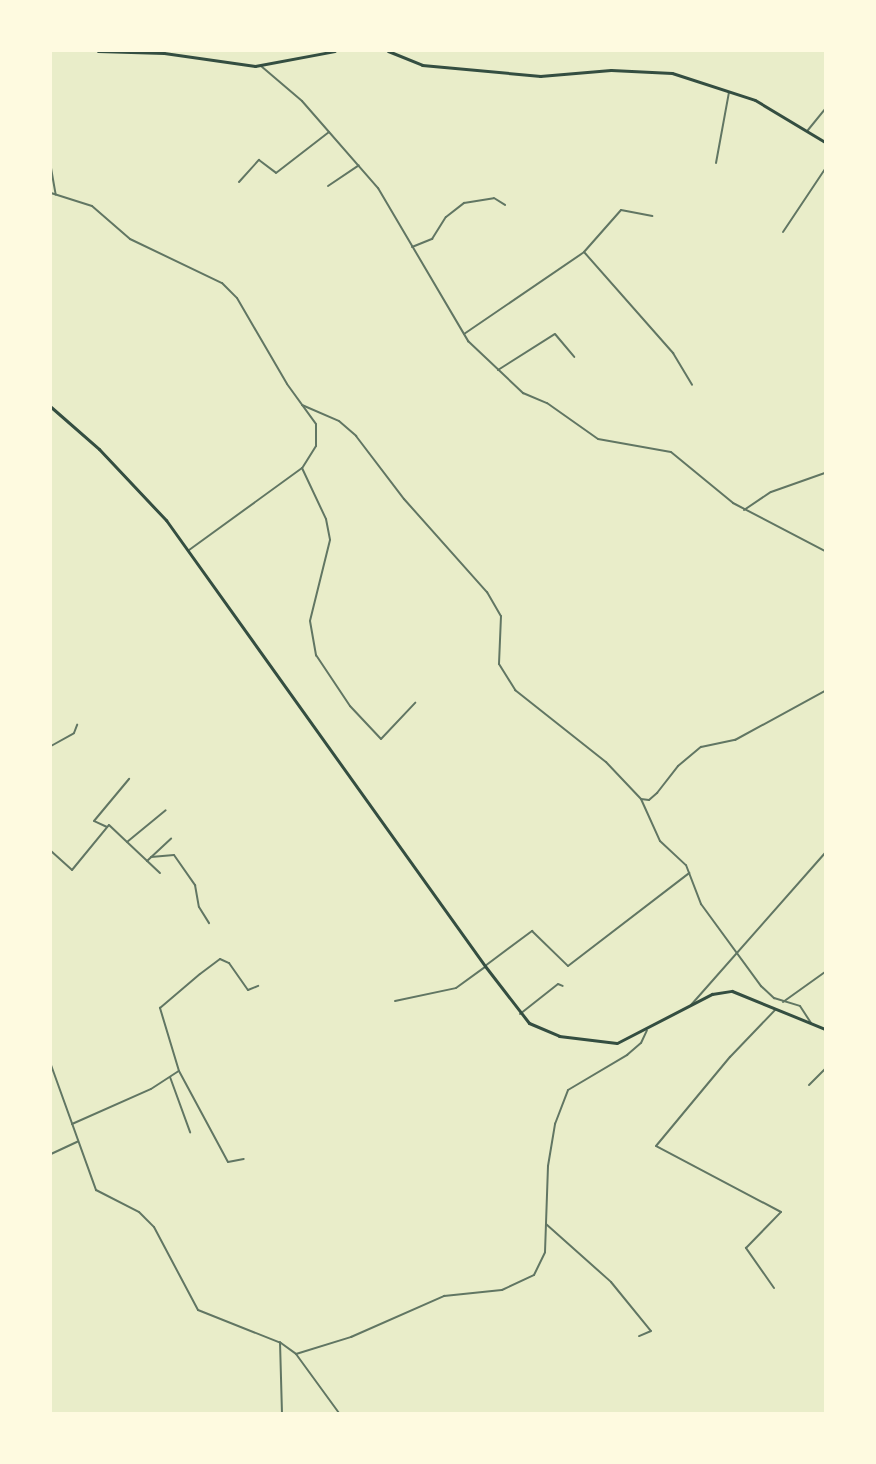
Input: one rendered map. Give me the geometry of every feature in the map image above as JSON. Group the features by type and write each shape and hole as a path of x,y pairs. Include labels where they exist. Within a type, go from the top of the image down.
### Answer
{"main road":[{"path":"98,51 151,52 260,65 335,51"},
{"path":"388,51 422,65 540,76 597,70 659,71 763,104 825,142"},
{"path":"51,407 141,491 188,551 520,1014 544,1031 599,1042 617,1043 647,1030 712,994 732,991 825,1029"}],"street":[{"path":"260,65 329,132 378,188 464,334 523,393 547,403 598,440 671,452 707,484 744,510 825,551"},
{"path":"716,163 729,92"},
{"path":"807,132 825,109"},
{"path":"239,182 259,160 276,173 329,132"},
{"path":"328,186 358,165"},
{"path":"51,168 56,195"},
{"path":"783,232 825,169"},
{"path":"51,193 92,206 130,239 222,283 237,298 316,424 318,434 315,449 302,468 188,551"},
{"path":"412,247 432,239 446,217 464,203 494,198 505,205"},
{"path":"464,334 584,252 621,210 652,216"},
{"path":"584,252 673,353 692,386"},
{"path":"498,370 555,334 574,357"},
{"path":"302,405 339,421 356,436 404,499 487,592 501,616 499,663 514,690 606,762 641,799 659,840 682,860 689,872 700,904 737,950 766,992 783,1002 800,1006 811,1023"},
{"path":"302,468 326,519 330,540 309,621 316,655 350,706 381,739 415,703"},
{"path":"744,510 771,492 825,473"},
{"path":"641,799 649,800 678,766 701,747 735,740 825,691"},
{"path":"51,746 74,732 77,725"},
{"path":"129,780 94,821 128,842 160,873"},
{"path":"128,842 166,810"},
{"path":"51,851 72,870 107,827"},
{"path":"147,861 171,839"},
{"path":"691,1005 737,950 825,853"},
{"path":"151,857 174,855 193,881 200,910 209,923"},
{"path":"394,1001 456,988 532,931 568,966 689,872"},
{"path":"244,1159 228,1162 178,1071 161,1005 220,959 229,963 248,990 258,986"},
{"path":"783,1002 825,972"},
{"path":"520,1014 558,984 562,986"},
{"path":"774,1288 746,1248 781,1212 657,1146 730,1057 776,1009"},
{"path":"296,1354 351,1337 444,1296 502,1290 521,1282 539,1270 543,1262 555,1124 568,1090 627,1055 641,1043 647,1030"},
{"path":"51,1065 96,1190 139,1212 154,1227 198,1310 210,1318 280,1342 296,1354 339,1413"},
{"path":"809,1085 825,1069"},
{"path":"72,1125 178,1071"},
{"path":"170,1077 190,1132"},
{"path":"51,1154 77,1142"},
{"path":"546,1224 590,1259 651,1331 639,1336"},
{"path":"280,1342 282,1413"}]}
